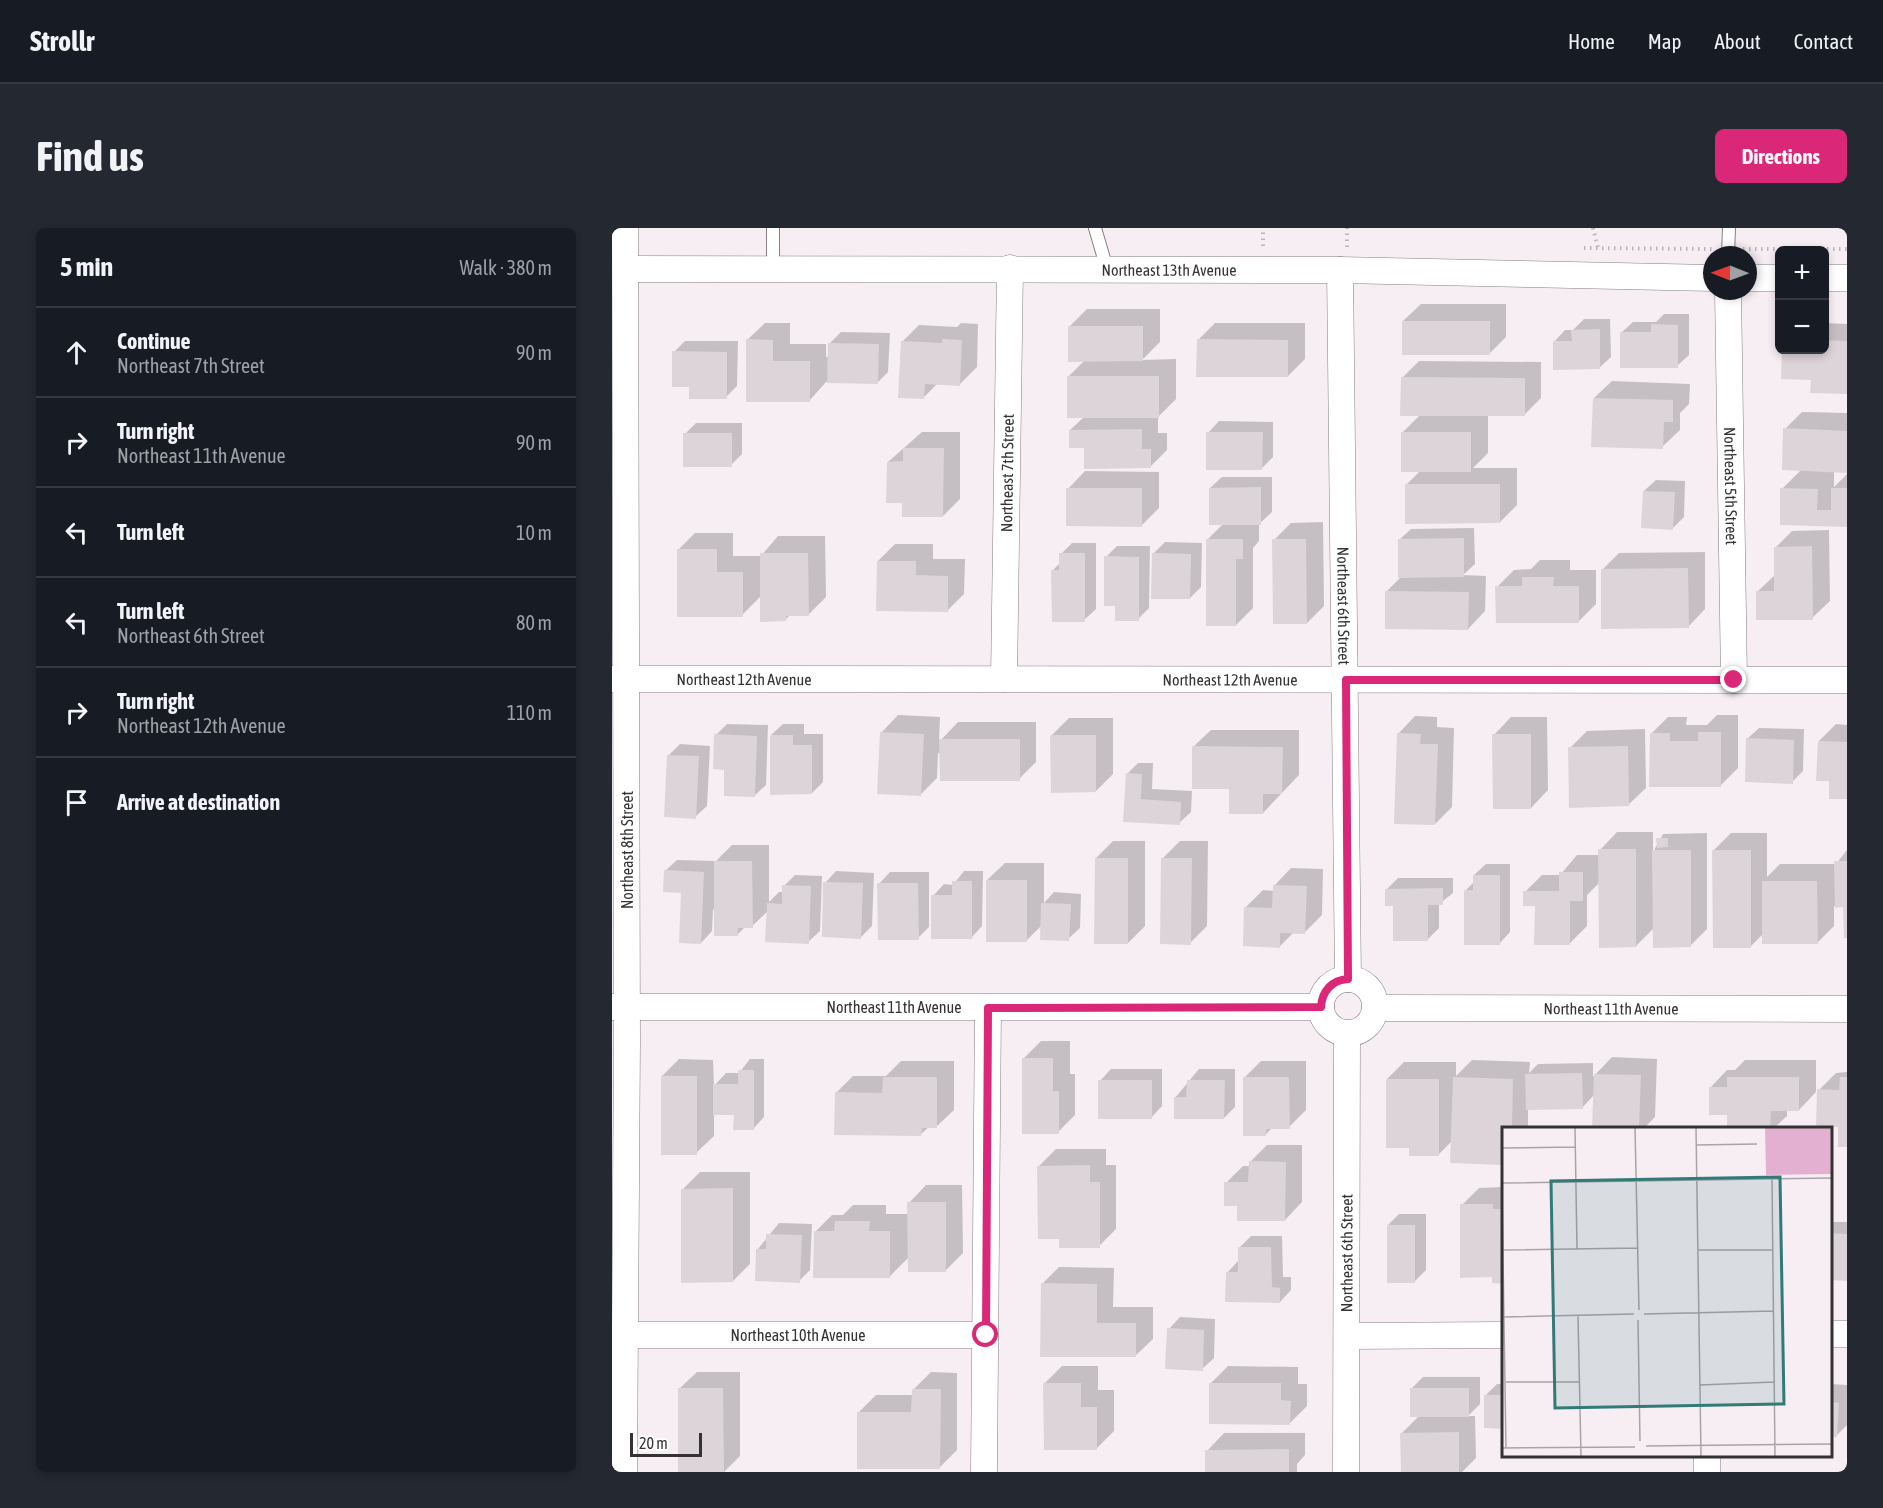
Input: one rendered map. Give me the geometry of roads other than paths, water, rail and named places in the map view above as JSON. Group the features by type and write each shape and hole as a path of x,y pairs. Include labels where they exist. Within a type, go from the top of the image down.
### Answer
{"street":[{"name":"Northeast 8th Street","path":"624,1472 619,1335 620,679 625,228"},
{"name":"Northeast 13th Avenue","path":"626,269 1107,269 1344,259 1703,278"},
{"name":"Northeast 6th Street","path":"1344,259 1348,979"},
{"name":"Northeast 7th Street","path":"1005,679 1010,268"},
{"path":"1757,278 1775,278"},
{"path":"1829,278 1847,278"},
{"name":"Northeast 5th Street","path":"1728,300 1734,680"},
{"name":"Northeast 12th Avenue","path":"620,679 1847,680"},
{"path":"1348,979 1362,982 1369,989 1374,997 1375,1008 1370,1023 1363,1029 1347,1034 1331,1028 1325,1022 1321,1007 1327,988 1334,982 1348,979"},
{"name":"Northeast 11th Avenue","path":"620,1007 1321,1007"},
{"path":"984,1472 988,1008"},
{"name":"Northeast 11th Avenue","path":"1375,1008 1847,1009"},
{"name":"Northeast 6th Street","path":"1346,1472 1347,1034"},
{"name":"Northeast 10th Avenue","path":"619,1335 986,1335"},
{"path":"1347,1336 1502,1335"}],"lane":[{"path":"773,228 773,269"},
{"path":"1095,228 1107,269"},
{"path":"1728,246 1729,228"}]}
